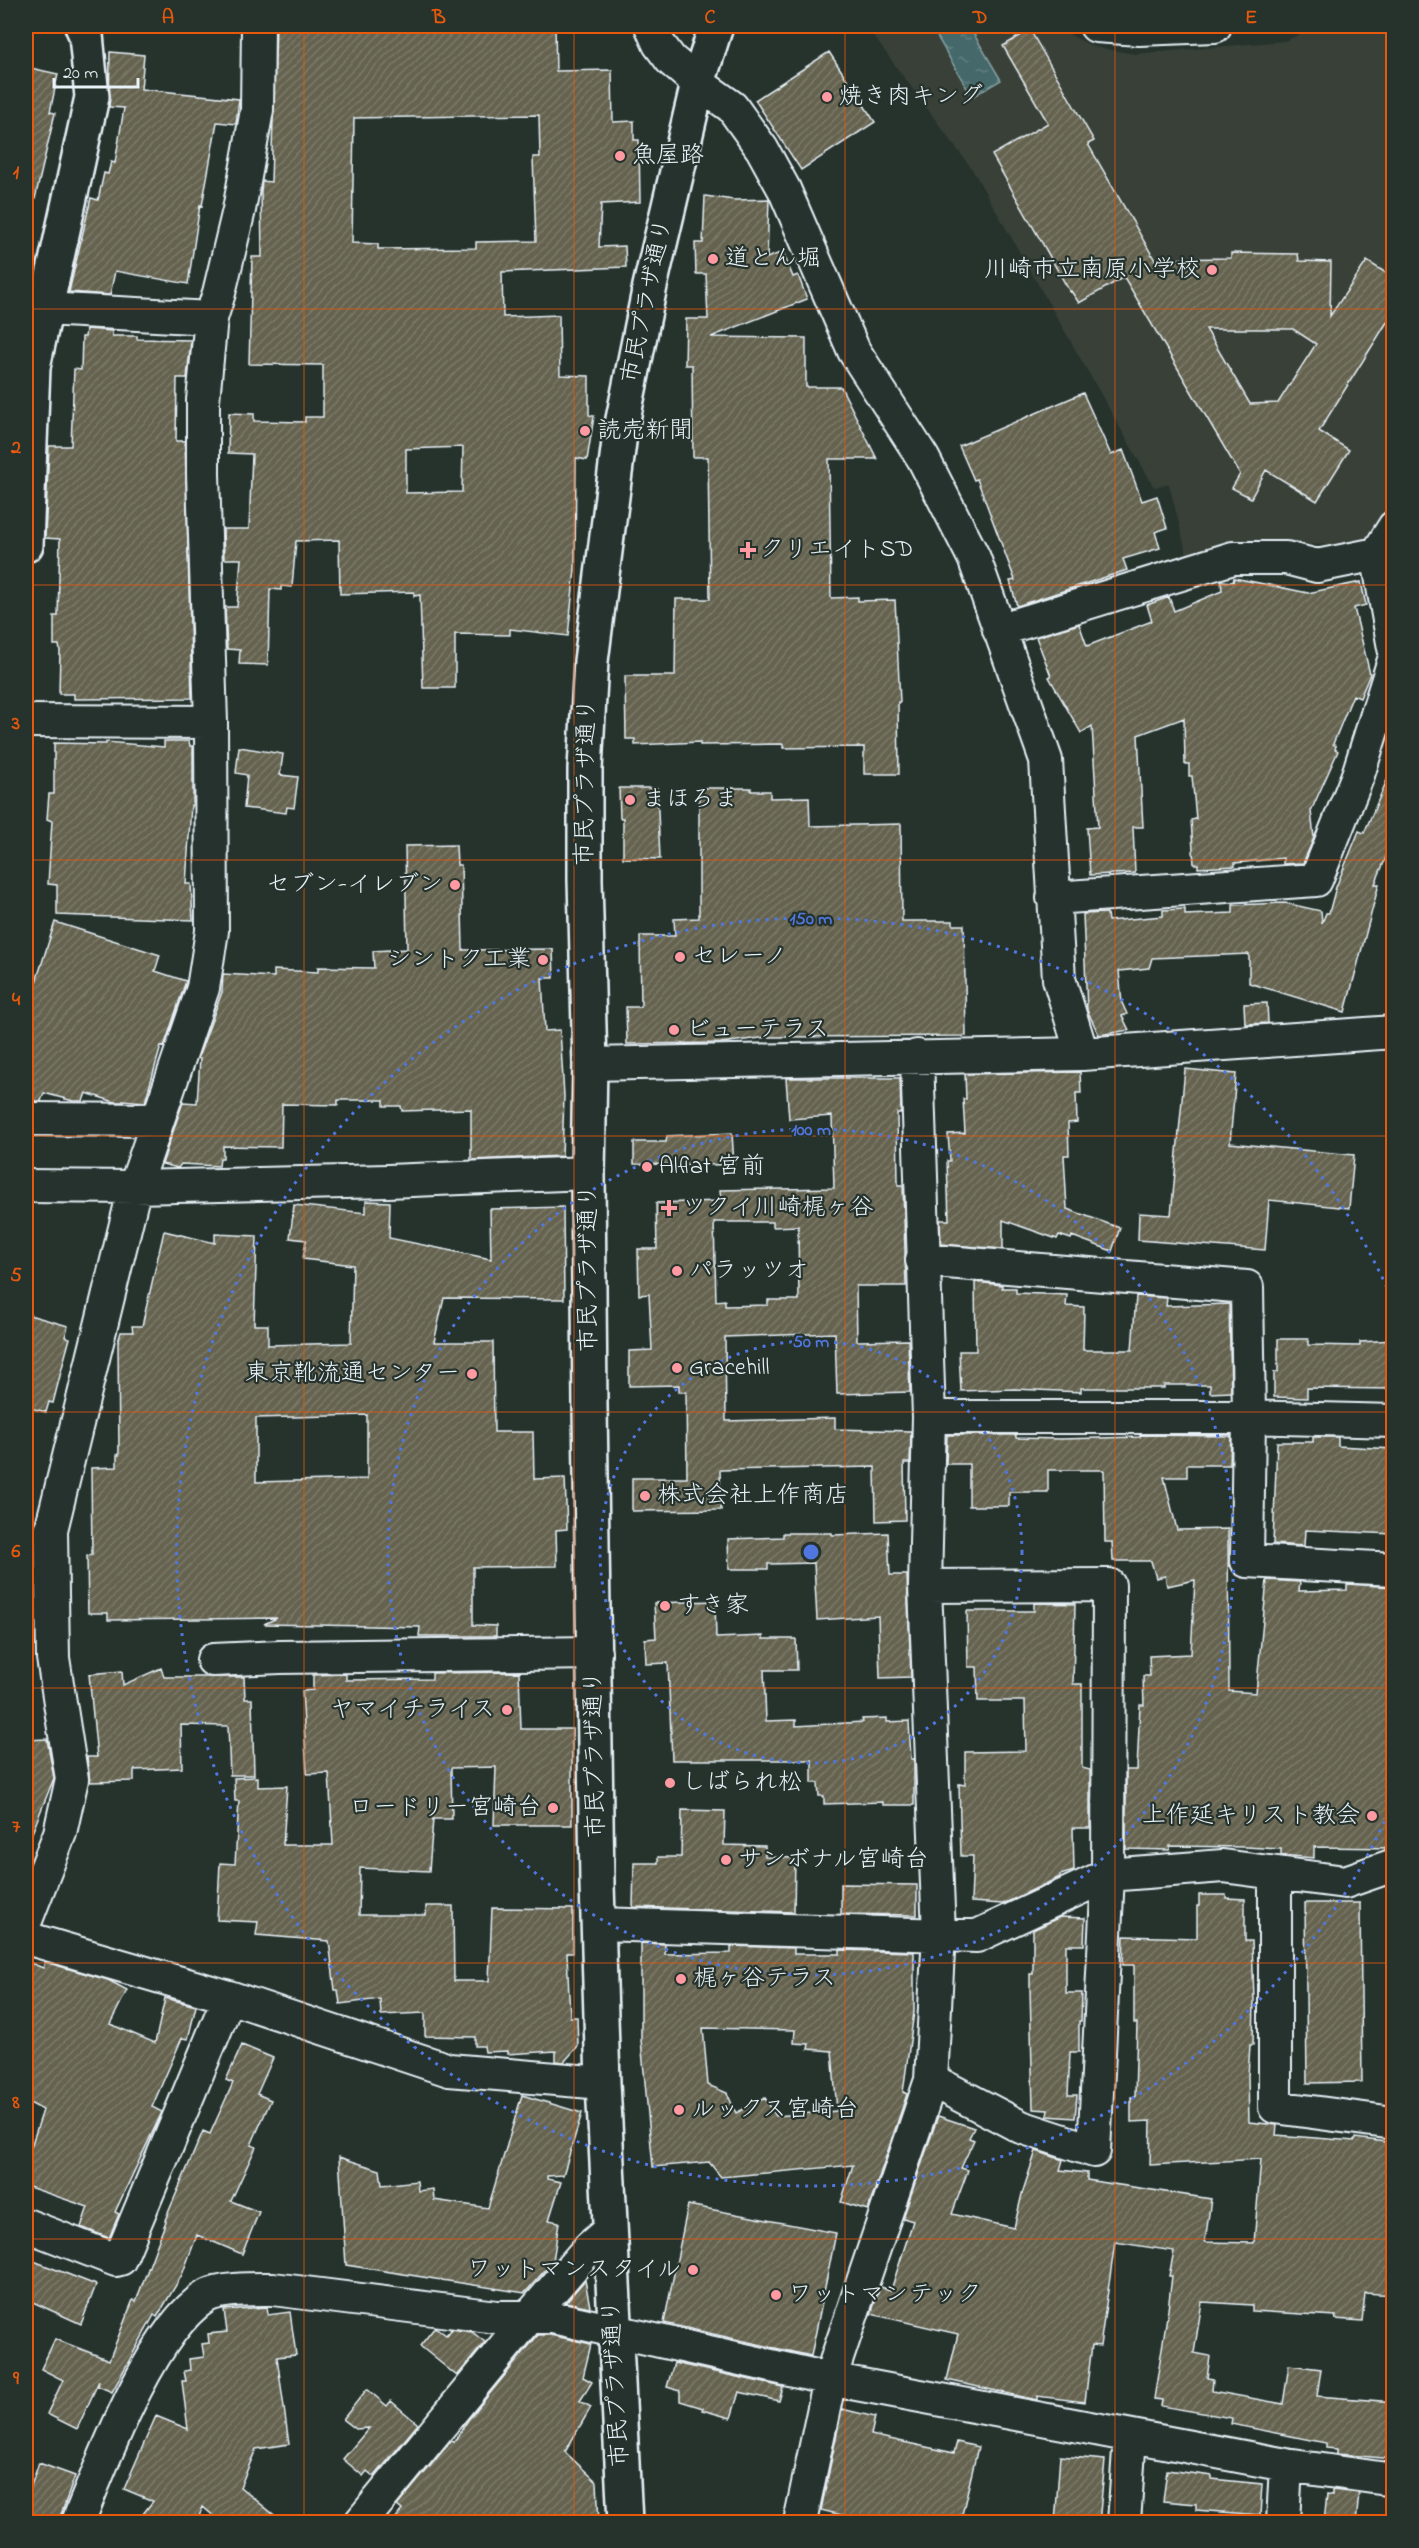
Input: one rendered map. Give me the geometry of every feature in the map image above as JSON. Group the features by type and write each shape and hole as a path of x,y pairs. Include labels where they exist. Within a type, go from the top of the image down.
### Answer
{"street":[{"path":"26,545 33,367 92,97 86,35 81,26"},
{"path":"26,1920 60,1833 72,1779 39,1654 51,1530 135,1187 203,988 209,957 212,931 212,722 203,474 203,400 211,318 239,210 257,110 258,26"},
{"path":"651,26 659,44 671,60 698,84 732,107 762,149 784,189 854,351 923,458 974,558 1046,760 1059,979 1082,1054"},
{"name":"市民プラザ通り","path":"625,2523 614,2329 598,1924 585,769 591,661 620,434 650,286 698,84 716,26"},
{"path":"1096,26 1139,29 1215,26"},
{"path":"44,309 211,318"},
{"path":"1394,527 1377,554 1394,648"},
{"path":"999,630 1233,558 1286,558 1317,566 1377,554"},
{"path":"1053,898 1316,880 1358,775 1394,660"},
{"path":"26,721 212,722"},
{"path":"590,1064 1082,1054 1394,1032"},
{"path":"800,2523 830,2379 931,2080 939,1934 925,1586 929,1417 917,1056"},
{"path":"26,1119 157,1120"},
{"path":"26,1186 135,1187 388,1181 588,1173"},
{"path":"922,1260 1246,1287 1249,1417 1247,1561 1394,1569"},
{"path":"929,1417 1249,1417 1394,1420"},
{"path":"925,1586 1109,1585 1108,1875 1094,2151 1021,2127 931,2080"},
{"path":"213,1660 595,1653"},
{"path":"598,1924 977,1936 1108,1875 1223,1866 1345,1882 1394,1865"},
{"path":"1275,1873 1275,2107 1394,2123"},
{"path":"26,1938 229,1997 449,2070 603,2083"},
{"path":"26,2225 116,2260 120,2259 229,1997"},
{"path":"375,2517 529,2317 589,2248 610,2230"},
{"path":"78,2523 111,2439 173,2326 206,2296 237,2290 273,2289 497,2317 552,2317 830,2379 1286,2465 1394,2481"},
{"path":"1124,2523 1130,2436"},
{"path":"1283,2523 1286,2465"}],"shaded area":[{"name":"川崎市立南原小学校","path":"866,26 1054,26 1093,47 1135,54 1285,41 1318,26 1393,26 1394,506 1375,537 1333,545 1238,542 1188,559 1169,484 1154,487 972,169"}],"water":[{"path":"931,26 969,26 1001,80 972,97"}],"building":[{"path":"276,26 555,26 556,71 612,70 613,122 634,121 634,140 639,140 640,202 601,204 599,247 625,246 626,267 502,272 503,317 559,315 560,375 589,376 589,415 594,416 587,460 576,458 575,569 568,636 510,629 510,635 455,634 455,688 423,688 420,595 414,596 414,592 340,594 339,540 296,541 292,587 281,586 281,590 270,589 268,665 239,664 240,650 227,649 225,607 237,607 241,559 224,559 223,529 249,529 252,454 228,453 229,413 254,414 254,421 305,422 305,417 323,417 323,365 249,364 252,257 262,257 262,181 271,182","holes":["539,115 540,157 533,157 536,241 476,242 476,248 378,249 378,244 352,243 354,118","463,447 462,492 406,493 406,449"]},
{"path":"1030,30 1094,141 1088,144 1156,262 1161,259 1231,258 1231,253 1298,254 1299,261 1331,262 1330,316 1367,261 1394,278 1394,311 1319,431 1349,450 1317,501 1266,470 1251,498 1232,488 1240,474 1124,277 1079,303 1070,292 992,155 1048,123 1003,46","holes":["1206,329 1293,329 1316,344 1278,403 1250,404"]},
{"path":"110,52 144,55 141,89 239,99 236,124 217,122 202,206 200,205 188,284 115,271 110,295 69,292 91,198 98,200 104,173 108,174 111,162 115,163 124,108 109,107"},
{"path":"829,52 875,122 801,170 755,100"},
{"path":"26,67 58,74 50,112 55,113 35,199 26,198"},
{"path":"705,196 734,200 769,199 767,258 783,252 793,277 798,275 807,299 711,337 806,338 806,387 841,387 877,459 829,459 831,598 858,597 858,601 895,600 900,702 898,702 899,774 864,774 864,747 783,748 783,744 700,745 700,742 635,745 635,739 626,739 625,676 675,676 676,599 710,599 708,457 693,457 692,365 685,365 686,319 708,319 706,274 696,274 695,243 703,243"},
{"path":"86,329 112,331 112,336 137,336 137,339 191,340 187,378 177,378 176,441 185,441 192,698 74,699 74,694 59,694 60,651 59,645 54,645 54,616 58,616 60,539 45,538 49,446 71,446 74,369 81,370 82,337 85,337"},
{"path":"1083,393 1111,455 1123,450 1142,501 1157,496 1167,528 1155,532 1160,548 1123,559 1127,570 1017,606 1010,581 1015,580 977,479 974,480 959,446"},
{"path":"1234,578 1308,593 1361,582 1366,605 1354,608 1370,674 1360,698 1353,695 1333,744 1338,751 1311,811 1314,838 1303,863 1283,864 1283,858 1235,863 1235,866 1198,868 1198,864 1194,864 1191,820 1196,819 1192,776 1189,776 1189,764 1185,764 1184,718 1138,735 1143,827 1133,827 1135,873 1090,875 1087,828 1098,827 1092,726 1081,733 1049,677 1051,676 1036,637 1079,624 1087,646 1152,621 1147,605 1169,597 1174,611 1222,591 1221,581 1233,582"},
{"path":"164,741 189,741 190,746 193,746 193,805 191,805 186,884 191,884 193,920 57,915 57,885 48,884 52,821 47,819 49,794 54,794 54,743 106,744 106,742 164,747"},
{"path":"239,747 283,754 280,775 298,777 294,808 287,807 286,813 244,808 247,775 236,773"},
{"path":"1394,764 1394,838 1375,884 1379,884 1345,1012 1249,983 1249,954 1152,958 1149,968 1119,971 1122,1003 1127,1014 1122,1016 1129,1030 1099,1035 1087,1010 1083,914 1107,913 1108,921 1163,916 1163,910 1185,909 1185,915 1233,913 1233,905 1285,903 1321,911 1322,923 1326,913 1329,913 1336,887 1359,831 1364,833"},
{"path":"619,788 657,788 660,859 623,858 623,818 620,818"},
{"path":"699,788 751,788 751,791 770,791 770,798 809,797 810,826 901,824 902,921 953,921 953,925 964,925 966,1036 768,1037 721,1043 627,1044 626,1007 641,1007 640,936 675,936 674,919 699,918"},
{"path":"456,845 457,865 461,865 463,950 553,949 554,978 542,978 545,1031 560,1030 564,1096 562,1156 471,1160 471,1109 402,1111 401,1106 384,1106 384,1100 338,1100 338,1105 282,1104 281,1147 223,1146 223,1158 220,1158 219,1166 181,1164 178,1168 162,1164 183,1102 197,1103 200,1059 198,1058 222,992 223,974 274,977 274,970 318,972 318,967 374,968 373,951 407,949 405,846"},
{"path":"55,922 160,955 155,971 186,981 164,1047 161,1046 145,1102 123,1100 123,1102 115,1102 86,1093 83,1101 73,1101 44,1093 41,1101 26,1101 26,1033 34,988"},
{"path":"1267,1003 1268,1023 1245,1024 1244,1004"},
{"path":"1185,1069 1236,1074 1230,1143 1354,1155 1349,1208 1269,1200 1265,1250 1138,1240 1139,1213 1171,1215"},
{"path":"1080,1072 1081,1093 1076,1093 1077,1122 1068,1123 1069,1155 1064,1155 1067,1209 1120,1228 1112,1251 1072,1236 1071,1239 1059,1235 1057,1239 1003,1220 1003,1249 941,1244 940,1220 949,1220 948,1134 965,1133 963,1099 966,1099 965,1074"},
{"path":"786,1078 900,1078 901,1113 897,1113 898,1185 903,1185 906,1286 856,1286 857,1341 908,1340 910,1392 837,1394 835,1333 725,1337 726,1421 835,1418 835,1429 911,1431 910,1463 904,1463 905,1520 876,1521 875,1467 720,1470 721,1510 632,1511 632,1478 687,1478 686,1392 679,1392 679,1385 629,1386 629,1351 652,1350 649,1294 639,1295 638,1249 657,1249 656,1203 721,1201 720,1190 834,1188 832,1116 789,1119","holes":["714,1222 773,1222 773,1227 798,1226 799,1300 768,1300 768,1305 725,1306 725,1300 716,1301"]},
{"path":"732,1133 734,1165 634,1164 634,1142 666,1142 667,1136"},
{"path":"366,1201 390,1202 389,1238 491,1259 490,1209 563,1207 564,1299 444,1298 434,1342 493,1342 494,1432 533,1432 534,1479 565,1478 567,1529 556,1530 557,1566 473,1567 473,1625 496,1626 496,1636 419,1636 420,1627 264,1624 277,1618 108,1620 108,1613 88,1613 87,1556 92,1555 91,1468 117,1467 117,1455 119,1455 118,1342 121,1332 133,1332 132,1326 142,1326 164,1231 215,1243 215,1234 257,1236 254,1325 268,1325 268,1345 351,1343 353,1265 303,1259 306,1240 290,1238 294,1205 366,1213","holes":["367,1415 367,1479 256,1482 256,1418"]},
{"path":"975,1282 1002,1285 1002,1288 1016,1288 1016,1293 1067,1295 1066,1306 1084,1307 1083,1350 1132,1350 1136,1296 1167,1298 1166,1306 1229,1304 1231,1392 1210,1393 1210,1385 1164,1385 1164,1388 1081,1388 1081,1392 1014,1389 961,1391 959,1351 976,1351"},
{"path":"26,1314 68,1326 65,1337 70,1338 53,1403 49,1402 46,1412 26,1407"},
{"path":"1278,1339 1308,1339 1308,1345 1360,1346 1360,1342 1394,1340 1394,1389 1307,1388 1307,1398 1274,1397 1274,1372 1278,1372"},
{"path":"947,1435 1016,1435 1016,1438 1060,1439 1140,1437 1140,1435 1231,1436 1230,1465 1187,1465 1187,1477 1164,1477 1177,1530 1228,1529 1229,1691 1256,1693 1267,1580 1300,1582 1299,1591 1347,1590 1347,1584 1394,1587 1394,1848 1314,1847 1314,1858 1281,1855 1281,1849 1246,1847 1170,1846 1170,1850 1126,1849 1126,1770 1137,1770 1140,1705 1144,1705 1143,1676 1150,1676 1149,1656 1191,1654 1195,1580 1167,1586 1165,1576 1156,1578 1151,1561 1113,1561 1112,1542 1105,1542 1104,1470 1048,1470 1048,1492 1009,1492 1009,1506 969,1506 969,1464 946,1464"},
{"path":"1313,1437 1338,1437 1338,1446 1394,1449 1394,1534 1305,1530 1304,1546 1273,1544 1277,1442 1313,1442"},
{"path":"783,1533 832,1533 832,1535 888,1533 890,1575 907,1575 911,1677 880,1678 878,1616 817,1620 814,1563 768,1564 768,1569 729,1569 728,1539 783,1537"},
{"path":"715,1601 716,1638 763,1636 763,1639 796,1639 797,1670 764,1670 766,1721 796,1720 796,1726 863,1722 862,1719 887,1718 887,1722 909,1721 911,1759 914,1759 914,1805 883,1805 883,1802 824,1804 824,1796 819,1796 818,1783 812,1783 812,1760 672,1760 668,1663 646,1664 645,1639 656,1638 654,1603"},
{"path":"1034,1603 1075,1604 1073,1684 1082,1684 1082,1768 1090,1770 1090,1828 1073,1828 1074,1871 1060,1875 1003,1904 971,1902 973,1856 961,1856 959,1784 965,1785 965,1752 1026,1751 1025,1701 978,1701 977,1667 968,1667 967,1611 1034,1611"},
{"path":"161,1668 164,1677 244,1677 245,1699 252,1699 254,1775 230,1775 228,1726 181,1725 182,1768 134,1770 134,1781 90,1782 87,1757 97,1757 89,1674 122,1671 123,1685"},
{"path":"519,1672 521,1729 572,1729 572,1825 494,1825 496,1767 451,1768 452,1819 433,1819 429,1871 360,1868 359,1915 426,1915 426,1906 453,1906 454,1981 489,1981 492,1908 573,1909 573,1953 567,1953 570,2017 577,2017 578,2046 564,2062 556,2061 556,2051 507,2054 507,2051 485,2052 484,2046 475,2046 475,2037 425,2036 425,2013 381,2015 380,1999 340,2004 338,1990 335,1990 329,1941 256,1935 258,1922 217,1920 220,1863 235,1864 239,1801 235,1801 234,1778 258,1777 258,1787 287,1786 283,1845 333,1845 329,1773 307,1774 302,1691 313,1690 313,1675 346,1674 346,1680 432,1679 432,1673"},
{"path":"47,1739 54,1778 26,1848 26,1740"},
{"name":"サンボナル宮崎台","path":"682,1810 725,1811 724,1845 765,1846 765,1857 795,1858 794,1912 633,1907 634,1863 658,1863 658,1857 681,1857"},
{"path":"841,1884 917,1885 917,1915 841,1914"},
{"path":"1199,1895 1226,1895 1226,1898 1245,1899 1245,1941 1252,1941 1254,2000 1253,2045 1250,2045 1248,2076 1249,2122 1277,2125 1276,2135 1355,2141 1355,2138 1394,2143 1394,2295 1365,2293 1362,2321 1335,2319 1336,2316 1252,2311 1252,2305 1202,2302 1194,2353 1210,2356 1207,2378 1213,2379 1212,2391 1283,2404 1289,2365 1321,2369 1317,2396 1394,2402 1394,2459 1337,2454 1337,2449 1326,2448 1326,2443 1231,2424 1232,2418 1161,2406 1162,2400 1154,2399 1168,2310 1172,2276 1169,2276 1174,2251 1115,2242 1100,2346 1092,2345 1085,2402 1037,2396 1037,2400 947,2380 958,2334 871,2314 880,2287 891,2290 913,2221 903,2218 938,2116 974,2128 969,2138 974,2140 961,2168 968,2170 952,2214 1014,2228 1036,2151 1063,2160 1060,2170 1087,2173 1087,2180 1211,2199 1205,2242 1254,2243 1261,2159 1150,2165 1151,2121 1131,2122 1131,2097 1135,2097 1137,2023 1134,2023 1134,1965 1123,1965 1124,1936 1197,1938"},
{"path":"1305,1903 1360,1903 1362,2082 1307,2083"},
{"path":"1060,1917 1085,1918 1084,1945 1066,1945 1066,1993 1082,1993 1079,2052 1070,2052 1068,2095 1077,2095 1075,2118 1047,2116 1048,2110 1033,2109 1030,1974 1033,1974 1033,1930"},
{"path":"641,1943 665,1944 665,1954 731,1953 731,1946 794,1948 794,1954 840,1954 840,1950 914,1952 914,2012 903,2092 907,2094 868,2210 841,2202 853,2165 721,2177 709,2162 653,2167 641,2040","holes":["703,2028 795,2030 794,2043 809,2044 808,2049 832,2051 837,2111 776,2116 765,2098 736,2113 727,2093 708,2085"]},
{"path":"26,1961 43,1968 45,1962 108,1980 127,1990 110,2024 155,2043 165,1998 196,2006 188,2039 182,2038 152,2107 162,2112 115,2212 119,2214 109,2238 81,2227 88,2207 26,2186 26,2149 30,2150 43,2110 26,2101"},
{"path":"242,2045 273,2058 257,2094 271,2100 251,2145 256,2147 231,2201 259,2212 242,2254 197,2235 182,2275 157,2317 154,2315 112,2392 98,2386 99,2381 77,2429 47,2414 63,2380 41,2369 55,2339 109,2360 133,2300 136,2301 165,2220 203,2131 210,2134 233,2083 226,2080"},
{"path":"522,2095 582,2113 563,2175 547,2176 547,2179 561,2182 549,2220 559,2222 553,2261 525,2293 346,2265 339,2157 380,2170 382,2185 417,2181 418,2191 433,2189 434,2200 488,2208"},
{"path":"688,2205 836,2233 811,2356 664,2323"},
{"path":"31,2260 96,2285 81,2324 26,2299 26,2273"},
{"path":"585,2280 590,2307 566,2302"},
{"path":"267,2307 268,2315 290,2312 296,2355 277,2357 289,2444 256,2449 240,2487 284,2523 222,2523 203,2507 196,2523 136,2523 153,2501 124,2489 156,2416 188,2429 182,2381 186,2381 184,2371 190,2370 189,2359 204,2357 202,2344 209,2343 208,2334 227,2332 224,2310"},
{"path":"435,2327 446,2335 451,2329 472,2332 485,2342 457,2376 420,2346"},
{"path":"538,2335 550,2335 591,2344 583,2377 592,2382 580,2401 591,2407 565,2452 597,2482 599,2523 392,2523 402,2510 397,2506 451,2441 454,2442 468,2420"},
{"path":"674,2363 783,2387 779,2401 739,2392 731,2418 702,2410 703,2408 680,2401 680,2391 667,2387"},
{"path":"367,2389 387,2406 391,2401 418,2424 374,2477 367,2471 363,2476 343,2459 369,2428 356,2429 343,2419"},
{"path":"842,2409 875,2417 871,2435 954,2453 957,2442 978,2447 960,2523 874,2523 821,2510"},
{"path":"1060,2456 1105,2460 1099,2523 1055,2523"},
{"path":"39,2463 75,2476 58,2523 26,2523 26,2500"},
{"path":"1167,2470 1212,2476 1212,2479 1262,2484 1260,2515 1196,2510 1196,2504 1163,2501"},
{"path":"1332,2490 1359,2493 1356,2523 1324,2523 1327,2494 1332,2495"}],"place":[{"name":"焼き肉キング","path":"827,97"},
{"name":"魚屋路","path":"620,156"},
{"name":"道とん堀","path":"713,259"},
{"name":"川崎市立南原小学校","path":"1212,270"},
{"name":"読売新聞","path":"585,431"},
{"name":"クリエイトSD","path":"748,550"},
{"name":"まほろま","path":"630,800"},
{"name":"セブン-イレブン","path":"455,885"},
{"name":"セレーノ","path":"680,957"},
{"name":"シントク工業","path":"543,960"},
{"name":"ビューテラス","path":"674,1030"},
{"name":"Alflat 宮前","path":"647,1167"},
{"name":"ツクイ川崎梶ヶ谷","path":"669,1208"},
{"name":"パラッツオ","path":"677,1271"},
{"name":"Gracehill","path":"677,1368"},
{"name":"東京靴流通センター","path":"472,1374"},
{"name":"株式会社上作商店","path":"645,1496"},
{"name":"すき家","path":"665,1606"},
{"name":"ヤマイチライス","path":"507,1710"},
{"name":"しばられ松","path":"670,1783"},
{"name":"ロードリー宮崎台","path":"553,1808"},
{"name":"上作延キリスト教会","path":"1372,1816"},
{"name":"サンボナル宮崎台","path":"726,1860"},
{"name":"梶ヶ谷テラス","path":"681,1979"},
{"name":"ルックス宮崎台","path":"679,2110"},
{"name":"ワットマンスタイル","path":"693,2270"},
{"name":"ワットマンテック","path":"776,2295"}]}
